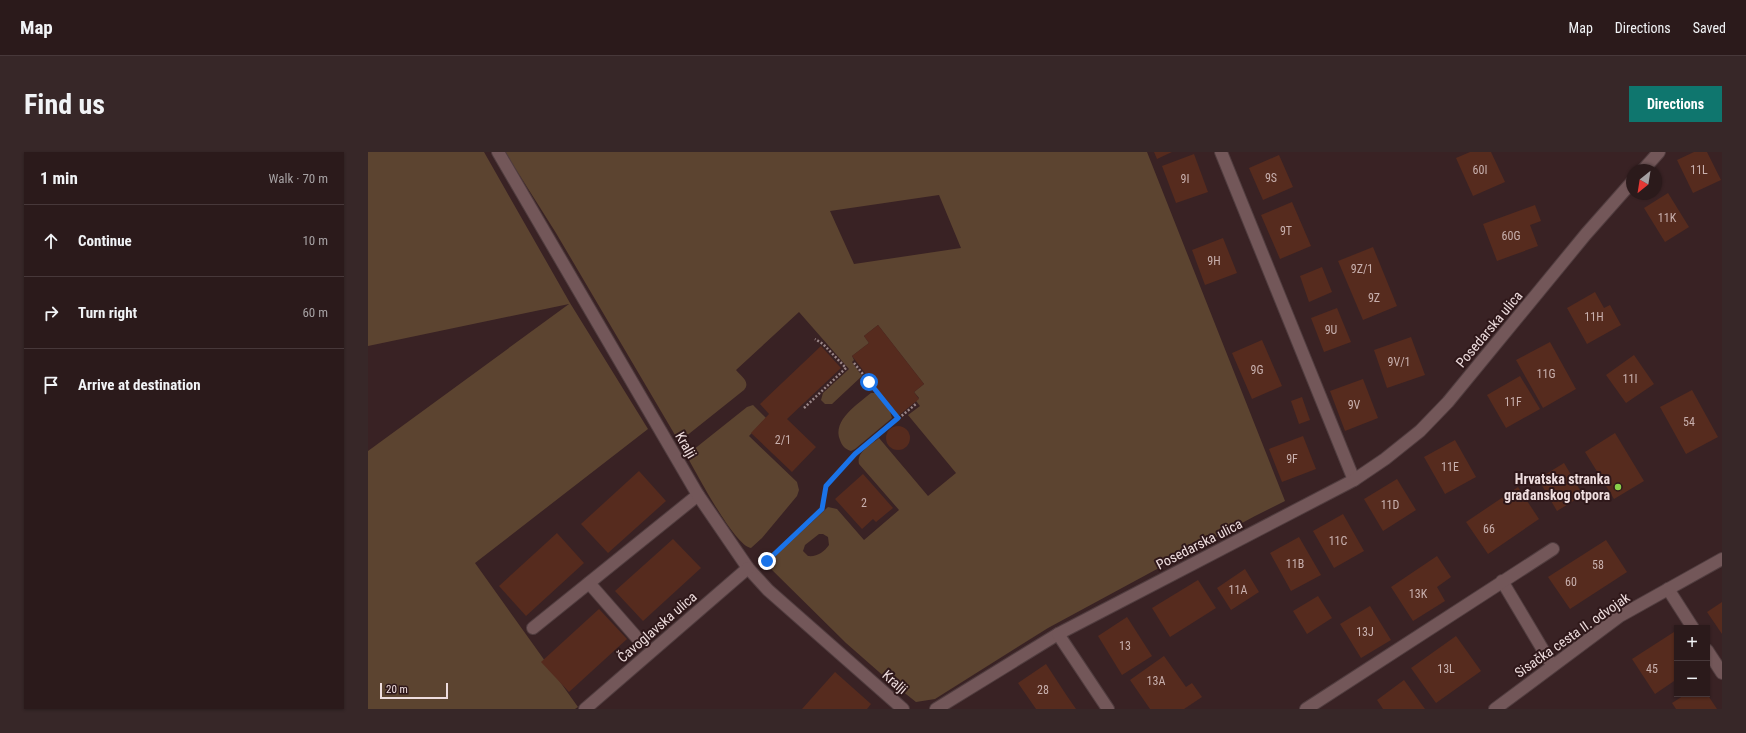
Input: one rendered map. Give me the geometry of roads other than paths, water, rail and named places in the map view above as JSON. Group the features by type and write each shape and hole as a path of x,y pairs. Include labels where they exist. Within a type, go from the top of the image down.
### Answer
{"street":[{"name":"Kralji","path":"498,152 698,495 748,568 768,590 903,709"},
{"path":"1221,152 1354,480"},
{"path":"1648,164 1659,152"},
{"name":"Posedarska ulica","path":"936,709 1058,634 1354,480 1386,459 1420,431 1448,402 1586,234 1626,189"},
{"path":"533,628 698,495"},
{"path":"1306,709 1553,549"},
{"name":"Sisačka cesta II. odvojak","path":"1495,709 1552,665 1620,616 1722,559"},
{"name":"Čavoglavska ulica","path":"585,709 748,568"},
{"path":"1502,581 1552,665"},
{"path":"589,583 638,639"},
{"path":"1668,589 1691,625"},
{"path":"1058,634 1108,709"},
{"path":"1710,655 1722,673"}],"place":[{"name":"Hrvatska stranka građanskog otpora","path":"1618,487"}]}
